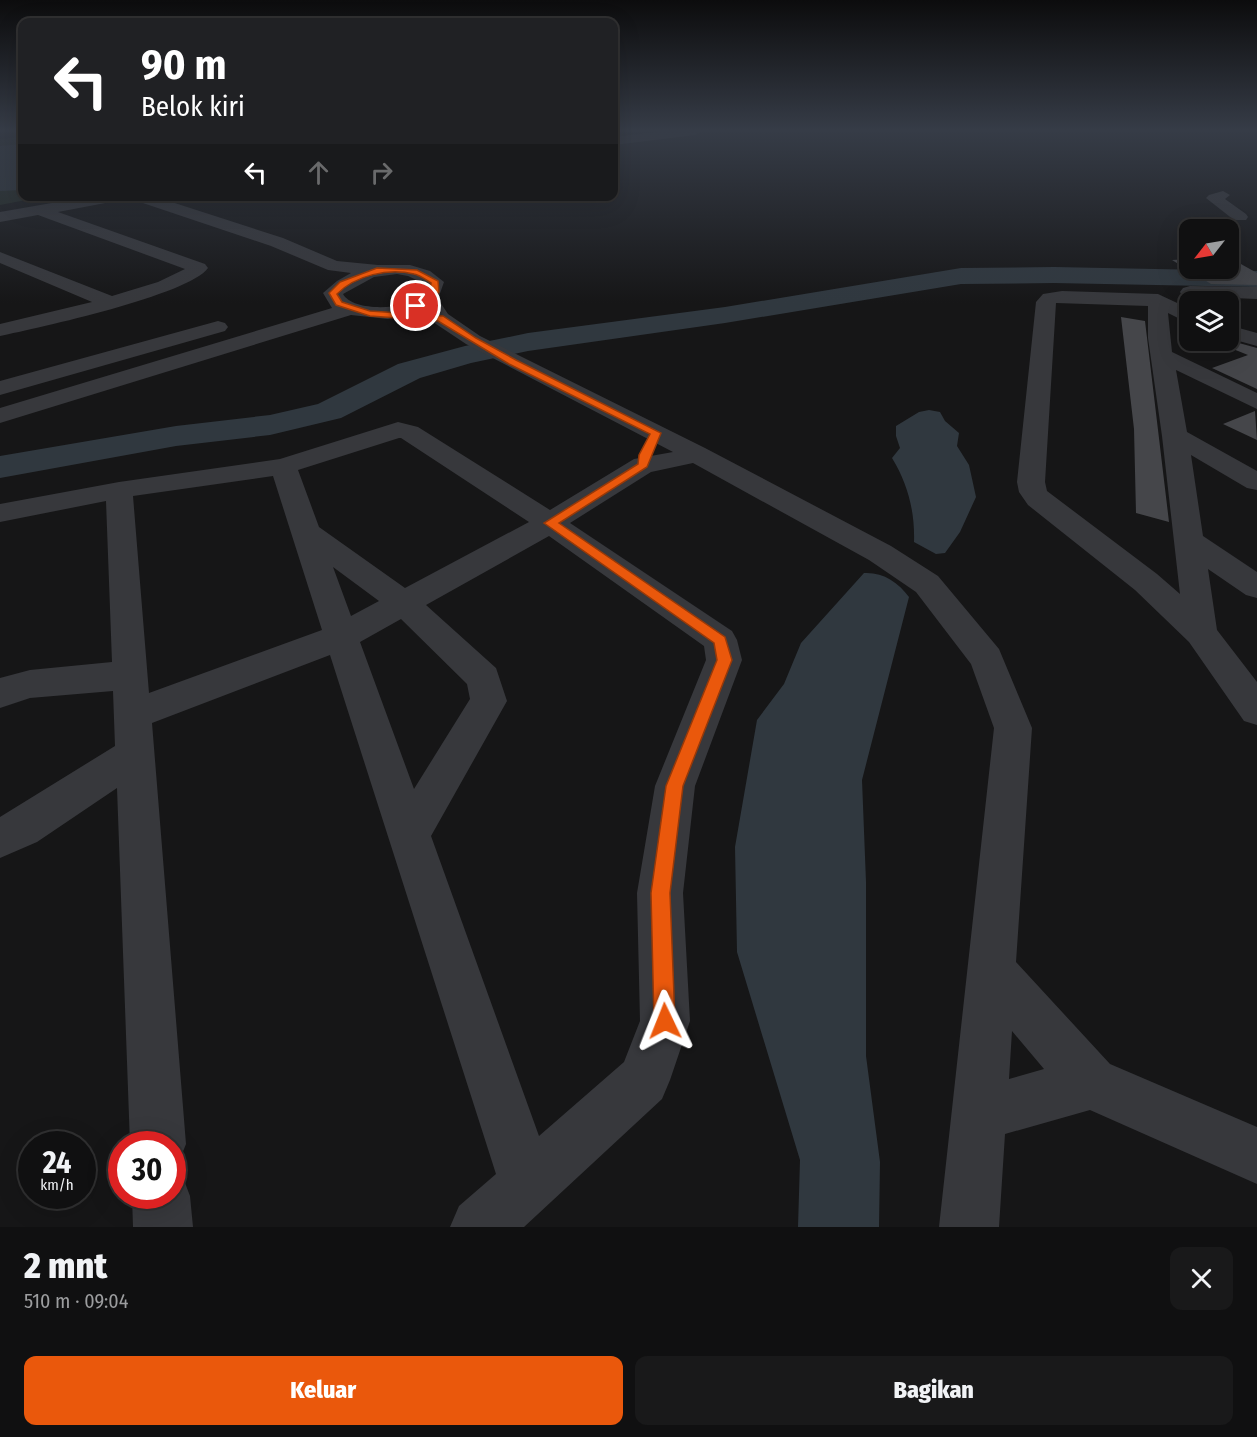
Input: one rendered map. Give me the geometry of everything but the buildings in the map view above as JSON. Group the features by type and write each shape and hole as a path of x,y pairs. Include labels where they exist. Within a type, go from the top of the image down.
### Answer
{"street":[{"path":"1223,200 1243,221"},
{"path":"0,217 86,201"},
{"path":"151,201 277,242 334,266 402,270 428,276 435,282 435,292 429,300 391,313"},
{"path":"0,330 68,315 173,281 199,268 41,211"},
{"path":"0,258 109,302"},
{"path":"334,266 339,304 370,313 440,318"},
{"path":"300,303 338,289 377,270"},
{"path":"13,283 55,280"},
{"path":"55,280 68,315"},
{"path":"1239,293 1257,293"},
{"path":"1179,312 1158,300 1062,297 1050,298 1046,302 1031,482 1033,492 1038,499 1146,582 1201,633 1257,710"},
{"path":"429,300 440,318 473,340 656,433 880,553 927,584 987,659 1013,728 969,1227"},
{"path":"1158,300 1161,347 1201,633"},
{"path":"0,416 350,309"},
{"path":"0,388 232,323"},
{"path":"1239,334 1257,340"},
{"path":"1161,347 1179,340"},
{"path":"1161,347 1257,402"},
{"path":"0,513 119,490 283,466 398,430 409,432 550,523 720,640 724,660 675,786 660,893 665,1021 644,1080 480,1227"},
{"path":"643,465 644,455 656,433"},
{"path":"1175,436 1257,482"},
{"path":"0,693 30,684 131,695 341,637 550,523 643,465 696,454"},
{"path":"283,466 528,1184"},
{"path":"119,490 157,1131"},
{"path":"305,532 405,604 483,678 489,701 409,834"},
{"path":"1189,541 1257,587"},
{"path":"0,838 22,828 135,755"},
{"path":"992,970 1091,1083 1257,1156"},
{"path":"979,1114 1091,1083"},
{"path":"162,1209 163,1227"}],"shaded area":[{"path":"0,188 18,188 18,201 21,201 0,205"},
{"path":"0,188 18,188 18,190 0,191"},
{"path":"929,410 940,412 945,421 959,433 957,446 969,465 976,497 960,532 945,553 936,554 914,542 909,498 892,458 900,448 896,426 919,412"},
{"path":"864,573 878,574 890,579 909,597 862,780 866,882 866,1056 880,1162 879,1227 798,1227 800,1160 737,952 735,847 757,720 784,684 801,643"}],"waterway":[{"path":"0,467 176,436 270,425 329,411 409,371 465,355 528,342 725,315 961,276 1054,275 1257,279"}],"route":[{"path":"416,306 429,300 435,292 435,282 428,276 417,272 377,270 343,284 333,293 339,304 350,309 370,313 440,318 473,340 513,362 656,433 644,455 643,465 550,523 720,640 724,660 675,786 660,893 665,1021"}]}
